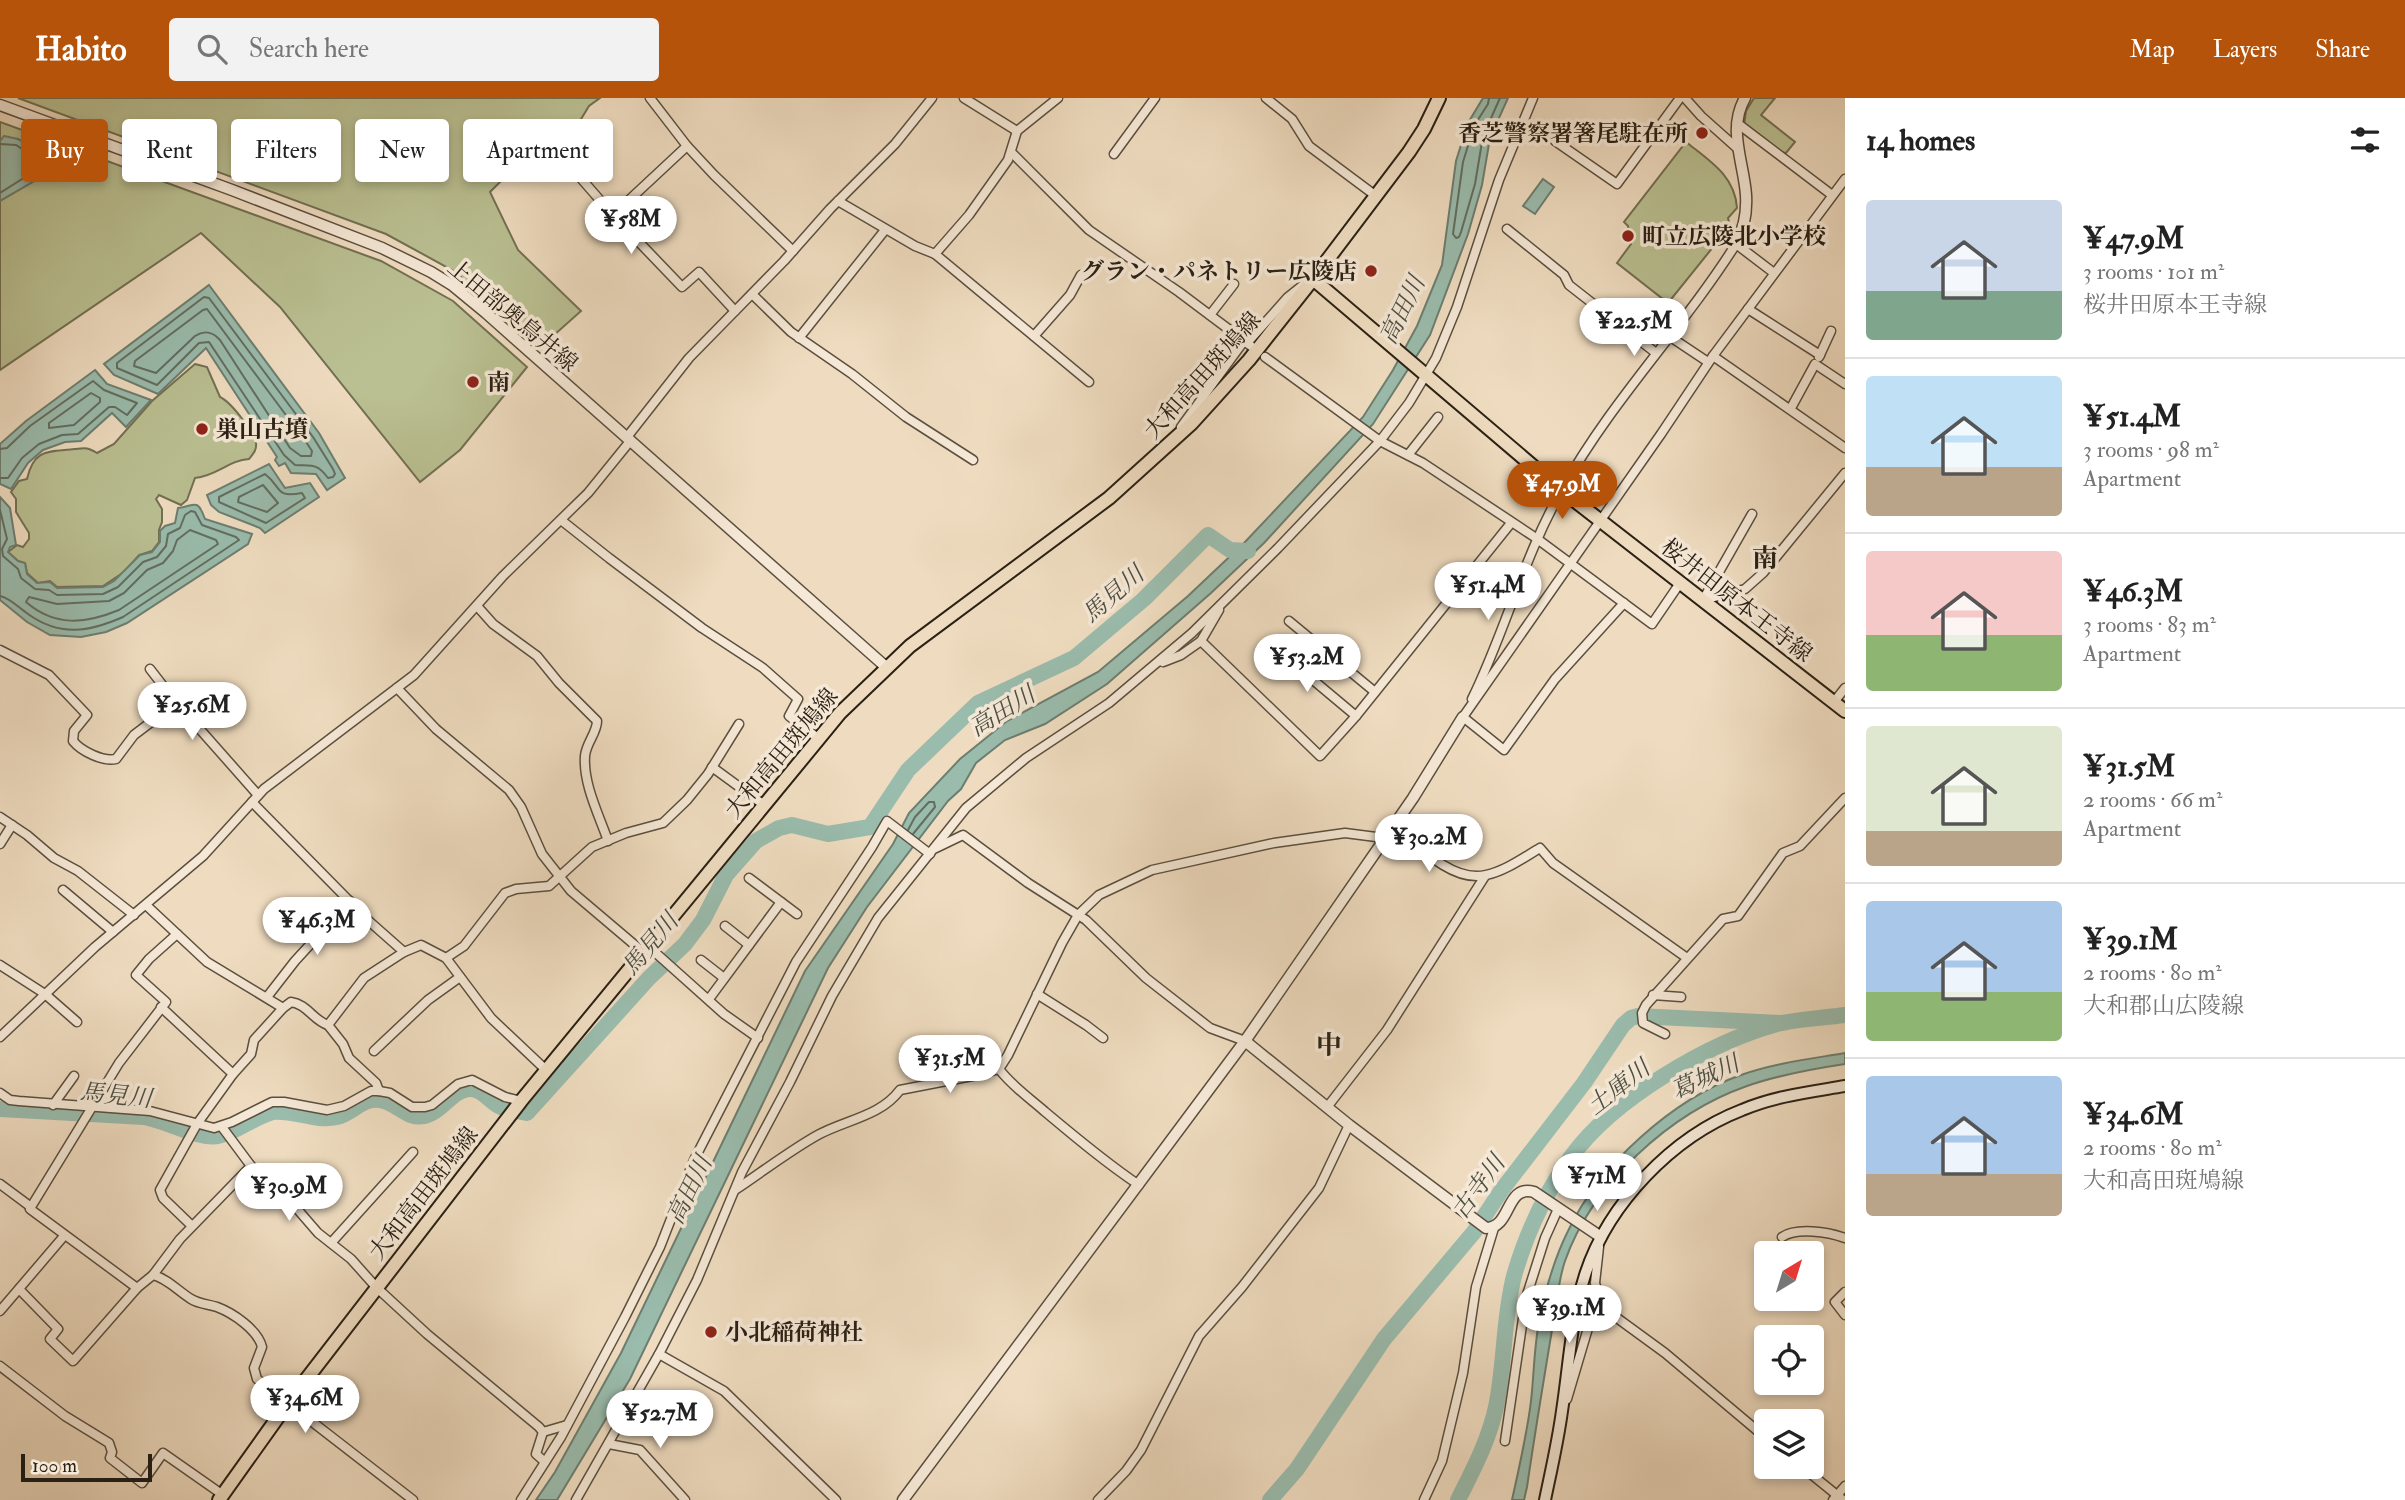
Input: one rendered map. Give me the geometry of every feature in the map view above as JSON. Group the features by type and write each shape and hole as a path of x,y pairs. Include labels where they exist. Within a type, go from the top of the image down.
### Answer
{"main road":[{"name":"大和高田斑鳩線","path":"221,1497 288,1403 511,1114 819,738 886,667 933,628 1109,498 1167,447 1229,384 1313,279 1416,142 1439,98"},
{"name":"桜井田原本王寺線","path":"1313,279 1561,490 1845,711"},
{"path":"1545,1500 1585,1275 1601,1237 1621,1206 1657,1166 1708,1126 1739,1110 1771,1099 1845,1086"}],"street":[{"path":"650,98 687,146 793,251"},
{"path":"0,1037 113,932 203,856 255,799 422,667 511,568 588,493 689,358 904,135 932,98"},
{"path":"964,98 1017,131"},
{"path":"935,254 969,215 1012,153 1017,131 1058,98"},
{"path":"1114,154 1155,98"},
{"path":"576,1500 659,1354 701,1270 733,1192 846,969 890,900 966,808 1006,773 1109,702 1157,663 1220,607 1380,441 1427,375 1454,316 1493,196 1533,98"},
{"path":"1555,141 1617,184 1683,98 1738,149"},
{"path":"1463,717 1485,670 1536,538 1561,490 1589,443 1736,244 1743,228 1746,206 1737,123 1745,98"},
{"path":"1271,99 1292,119 1309,146 1376,196"},
{"name":"上田部奥鳥井線","path":"0,105 357,238 431,272 452,285 886,667"},
{"path":"1737,123 1832,195"},
{"path":"613,215 687,146"},
{"path":"1012,153 1089,230 1247,343"},
{"path":"903,1500 1245,1041 1419,789 1463,717 1711,359 1845,179"},
{"path":"584,182 682,287 699,272 735,312"},
{"path":"838,201 885,230 935,254 1088,382"},
{"path":"1507,229 1564,275 1569,285 1656,353"},
{"path":"799,338 885,230"},
{"path":"1736,244 1774,273"},
{"path":"1034,336 1070,295 1081,275"},
{"path":"1167,447 1247,343 1294,291 1313,279"},
{"path":"1210,315 1234,284"},
{"path":"752,294 799,338 852,374 906,417 973,460"},
{"path":"1748,309 1820,355"},
{"path":"1791,408 1831,331"},
{"path":"1669,336 1791,408 1845,448"},
{"path":"1265,356 1380,441 1408,455 1536,538 1652,624 1681,583"},
{"path":"1815,364 1845,384"},
{"path":"1408,455 1438,417"},
{"path":"1703,600 1745,589 1754,581 1845,473"},
{"path":"1703,600 1752,514"},
{"path":"561,520 702,628 773,675 798,699 789,716 819,738"},
{"path":"1201,641 1320,756 1356,716 1511,523"},
{"path":"1463,717 1504,750 1555,679 1624,603"},
{"path":"477,606 493,624 537,656 559,683 597,721 584,760 587,779 608,841"},
{"path":"1157,663 1181,655 1201,641 1216,619 1220,607"},
{"path":"1289,621 1375,692"},
{"path":"1276,649 1356,716"},
{"path":"0,650 43,672 59,684 87,715 75,731 73,741 107,760 116,759 134,735 163,713 174,700"},
{"path":"150,669 255,799 350,901 404,952"},
{"path":"397,688 436,729 514,796 542,854 579,899 646,949 662,957 733,1020 758,1038"},
{"path":"1834,702 1845,688"},
{"path":"446,958 464,946 505,893 516,889 549,886 592,847 663,823 687,800 739,724"},
{"path":"712,767 764,806"},
{"path":"1665,1034 1643,1023 1643,1009 1653,995 1723,919 1738,916 1783,853 1800,846 1845,798"},
{"path":"0,817 134,915"},
{"path":"521,1500 567,1425 652,1263 694,1160 796,962 887,821 930,851"},
{"path":"1394,824 1442,866 1471,875 1485,876 1510,866 1540,848 1553,863 1686,958"},
{"path":"0,844 12,825"},
{"path":"733,1192 814,1137 861,1118 893,1100 900,1090 999,1069 1078,915 1099,895 1152,870 1274,843 1345,834 1384,838"},
{"path":"930,851 963,835 1028,883 1086,920 1146,978 1210,1028 1245,1041 1349,1125 1486,1228 1494,1228"},
{"path":"1328,1106 1387,1030 1485,876"},
{"path":"749,878 797,914"},
{"path":"63,890 113,932"},
{"path":"267,998 308,946 350,901"},
{"path":"709,999 781,902"},
{"path":"146,905 207,962 283,1007"},
{"path":"725,926 749,945"},
{"path":"31,1207 119,1063 166,1002 136,975 149,959 177,934"},
{"path":"328,1025 364,978 404,952 421,945 446,958 491,1018 546,1070"},
{"path":"701,960 724,978"},
{"path":"0,965 45,994 77,1022"},
{"path":"374,1051 428,1000 460,977"},
{"path":"1037,995 1087,1025 1103,1038"},
{"path":"1653,995 1681,997"},
{"path":"192,1226 163,1198 160,1190 195,1129 233,1073 251,1054 254,1040 283,1007 296,1002 324,1025 328,1025 344,1044 349,1058 378,1085 379,1091"},
{"path":"161,1007 233,1073"},
{"path":"999,1069 1055,1120 1139,1185"},
{"path":"53,1105 74,1076"},
{"path":"0,1093 10,1100 53,1105 87,1113 158,1112 195,1129 225,1131 272,1102 327,1110 344,1106 371,1091 379,1091 390,1093 412,1107 425,1107 439,1100 458,1084 472,1080 521,1102"},
{"path":"1098,1500 1126,1471 1141,1450 1199,1336 1242,1287 1320,1188 1349,1125"},
{"path":"225,1131 251,1166 292,1203 318,1233 351,1259 376,1287 427,1334 543,1432"},
{"path":"331,1243 413,1152"},
{"path":"19,1289 58,1329 50,1339 73,1361 137,1288 153,1275 174,1245 251,1166"},
{"path":"0,1185 31,1207 30,1209 64,1236 137,1288"},
{"path":"1424,1500 1442,1461 1463,1373 1476,1287 1494,1228 1503,1221 1510,1204 1519,1193 1528,1191 1534,1192 1601,1237 1595,1283 1602,1307 1665,1353 1754,1428"},
{"path":"1505,1441 1526,1298 1545,1238 1558,1209"},
{"path":"1782,1237 1789,1233 1831,1233 1845,1238"},
{"path":"0,1311 64,1236"},
{"path":"153,1275 195,1301 227,1312 252,1331 262,1347 254,1368 257,1379 413,1500"},
{"path":"1845,1292 1835,1301 1845,1315"},
{"path":"1562,1412 1576,1374 1594,1308 1602,1307"},
{"path":"659,1354 724,1391 836,1500"},
{"path":"0,1366 65,1416 109,1443 111,1455 142,1483 163,1453 221,1497"},
{"path":"543,1432 567,1425"},
{"path":"543,1432 536,1454 545,1462"},
{"path":"609,1444 640,1450 685,1500"},
{"path":"1815,1479 1837,1499 1845,1486"}],"shaded area":[{"path":"18,98 600,98 589,106 581,119 463,119 463,182 500,182 490,192 518,250 581,311 544,344 452,270 386,234 245,182 341,182 341,119 231,119 231,177 217,172 217,119 122,119 122,136 108,131 108,119 75,119"},
{"path":"1754,98 1775,98 1761,115 1795,142 1786,153 1780,152 1744,125 1746,111"},
{"path":"0,122 21,130 21,182 108,182 108,161 122,167 122,182 164,182 381,261 453,301 527,367 460,450 420,482 280,307 201,233 0,370"},
{"path":"1686,142 1720,170 1732,187 1737,208 1728,218 1730,226 1668,303 1617,263 1631,244 1628,226 1624,222"},
{"path":"195,364 207,367 220,397 247,425 256,443 253,454 249,459 195,478 187,500 181,505 159,495 156,499 162,509 162,522 159,542 152,551 139,555 124,572 103,586 57,587 50,581 38,583 27,573 25,563 18,561 8,552 17,545 23,547 29,539 29,533 16,512 16,499 11,492 19,481 27,479 34,462 44,454 84,448 97,453 114,444 152,401"}],"water":[{"path":"1483,98 1508,98 1490,138 1482,185 1468,234 1430,335 1373,424 1264,543 1107,684 1045,724 1005,740 976,763 961,789 948,801 867,907 828,968 630,1379 557,1500 536,1500 555,1472 621,1353 805,971 893,844 909,813 960,759 1007,721 1098,672 1188,596 1244,543 1363,417 1417,326 1442,265 1456,161 1468,123"},
{"path":"4,136 21,141 21,182 33,182 0,201 0,141"},
{"path":"1543,179 1554,187 1535,214 1523,206"},
{"path":"209,285 319,433 345,478 327,490 316,474 291,473 285,463 279,466 275,460 277,457 206,348 158,394 114,375 104,364"},
{"path":"95,370 107,384 151,400 126,427 112,413 81,441 65,442 43,450 28,463 11,489 0,484 0,444 26,421"},
{"path":"269,464 285,488 310,483 319,497 265,533 260,528 219,512 211,505 207,495"},
{"path":"0,497 10,508 16,545 10,547 8,552 18,561 25,563 27,574 37,583 50,582 57,588 103,587 114,581 140,555 152,552 160,542 160,531 175,523 178,508 197,505 205,519 252,534 248,544 127,623 106,632 81,637 50,635 27,622 0,600"},
{"path":"1845,1053 1845,1064 1759,1082 1718,1098 1690,1114 1637,1155 1594,1205 1577,1232 1565,1261 1559,1284 1527,1487 1524,1500 1512,1500 1527,1426 1537,1332 1547,1287 1568,1231 1599,1182 1641,1137 1690,1100 1715,1086 1767,1067"}],"waterway":[{"name":"馬見川","path":"0,1109 144,1117 192,1133 211,1136 225,1134 273,1112 329,1118 374,1100 386,1101 418,1117 424,1116 436,1111 457,1093 469,1089 482,1093 504,1108 527,1113 649,978 685,944 703,920 726,875 756,841 779,828 792,825 828,834 870,827 908,770 978,703 1074,658 1144,599 1208,535 1230,550 1248,551"},
{"name":"土庫川","path":"1458,1500 1480,1455 1493,1419 1499,1391 1510,1292 1519,1260 1545,1199 1571,1157 1611,1114 1636,1094 1693,1059 1777,1024 1845,1015"},
{"name":"古寺川","path":"1270,1500 1297,1469 1384,1339 1474,1232 1501,1191 1584,1083 1623,1025 1638,1016 1780,1023"}],"place":[{"name":"香芝警察署箸尾駐在所","path":"1702,133"},
{"name":"町立広陵北小学校","path":"1628,236"},
{"name":"グラン・パネトリー広陵店","path":"1371,271"},
{"name":"南","path":"473,382"},
{"name":"巣山古墳","path":"202,429"},
{"name":"小北稲荷神社","path":"711,1332"}],"district":[{"name":"南","path":"1765,558"},
{"name":"中","path":"1329,1045"}],"water label":[{"name":"高田川","path":"1402,310"},
{"name":"高田川","path":"1002,711"},
{"name":"葛城川","path":"1705,1077"},
{"name":"高田川","path":"689,1190"}]}
